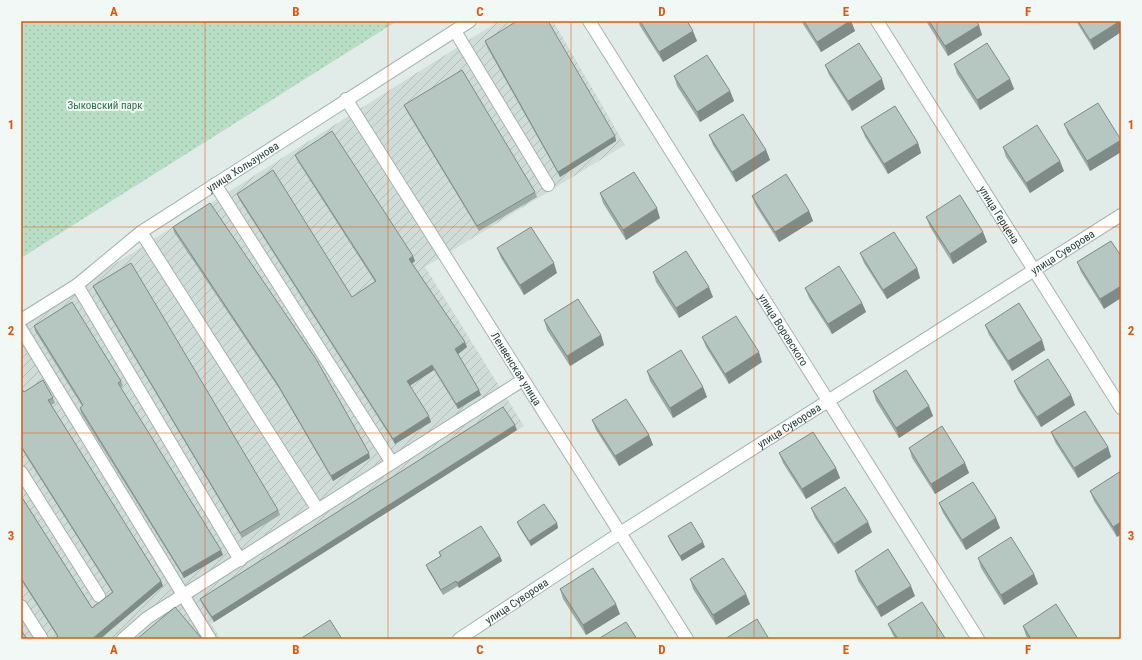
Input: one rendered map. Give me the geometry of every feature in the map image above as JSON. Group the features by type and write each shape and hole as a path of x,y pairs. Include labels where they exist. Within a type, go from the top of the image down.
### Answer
{"street":[{"name":"улица Хользунова","path":"21,320 77,285 141,232 346,99 470,21"},
{"name":"улица Воровского","path":"589,21 829,400 978,639"},
{"name":"улица Герцена","path":"877,21 1035,269 1121,408"},
{"path":"455,30 548,186"},
{"name":"Ленвенская улица","path":"346,99 687,639"},
{"path":"215,184 392,463"},
{"name":"улица Суворова","path":"459,639 620,533 1121,215"},
{"path":"141,232 318,510"},
{"path":"77,285 240,560"},
{"path":"21,330 210,639"},
{"path":"123,639 147,618 524,380"},
{"path":"21,472 99,596"},
{"path":"21,606 42,639"}],"shaded area":[{"path":"499,21 553,21 625,145 425,267 524,426 211,624 221,639 21,639 21,323"}],"green space":[{"name":"Зыковский парк","path":"21,21 397,21 21,258"}],"building":[{"path":"517,21 548,21 615,136 558,172 485,41"},
{"path":"640,21 687,21 693,31 659,52"},
{"path":"804,21 850,21 817,42"},
{"path":"929,21 976,21 979,25 945,46"},
{"path":"1078,21 1120,21 1090,40"},
{"path":"859,43 882,79 848,101 825,65"},
{"path":"987,43 1010,79 977,100 954,64"},
{"path":"707,55 730,91 697,112 674,76"},
{"path":"462,70 535,192 477,226 404,105"},
{"path":"1098,103 1121,140 1087,161 1064,124"},
{"path":"895,106 918,143 884,164 861,127"},
{"path":"743,114 766,150 732,172 709,135"},
{"path":"1037,125 1060,161 1026,183 1003,147"},
{"path":"332,131 413,256 409,259 465,342 455,349 479,390 456,404 432,365 407,381 429,416 393,439 237,194 273,170 352,297 376,281 295,155"},
{"path":"634,172 657,208 623,230 600,193"},
{"path":"786,174 809,211 775,232 752,196"},
{"path":"960,195 983,232 950,254 926,217"},
{"path":"210,203 316,359 369,453 331,476 278,385 173,227"},
{"path":"531,227 554,263 520,285 497,248"},
{"path":"894,232 917,268 883,290 860,253"},
{"path":"1111,241 1121,256 1121,286 1100,299 1077,262"},
{"path":"686,251 709,287 676,308 653,272"},
{"path":"131,263 278,510 240,533 93,286"},
{"path":"839,266 862,303 828,324 805,288"},
{"path":"578,299 601,335 567,356 544,320"},
{"path":"72,302 121,381 118,383 221,550 182,573 80,408 83,405 34,326"},
{"path":"1019,303 1042,340 1008,361 985,325"},
{"path":"736,316 759,352 725,374 702,337"},
{"path":"681,350 703,387 670,408 647,371"},
{"path":"1048,359 1071,395 1037,417 1014,381"},
{"path":"906,370 929,406 896,428 873,391"},
{"path":"43,380 53,398 48,400 161,581 92,639 54,639 58,636 21,578 21,496 92,608 113,592 21,446 21,388 24,392"},
{"path":"626,399 649,435 615,456 592,420"},
{"path":"503,407 515,425 212,617 200,599"},
{"path":"1085,411 1108,447 1074,468 1051,432"},
{"path":"942,426 965,463 931,484 909,448"},
{"path":"813,432 836,468 802,489 779,453"},
{"path":"1121,471 1121,522 1113,527 1090,491"},
{"path":"973,482 996,518 962,540 939,503"},
{"path":"845,487 868,522 834,544 811,508"},
{"path":"544,504 557,523 529,541 517,522"},
{"path":"691,522 703,542 680,556 668,536"},
{"path":"481,526 500,556 457,583 456,581 441,590 426,565 441,556 439,552"},
{"path":"1011,537 1034,574 1001,595 978,558"},
{"path":"888,549 911,586 877,607 855,571"},
{"path":"723,558 746,594 713,615 690,579"},
{"path":"593,568 616,604 583,625 560,589"},
{"path":"922,602 945,638 898,639 888,624"},
{"path":"1056,604 1078,639 1031,639 1023,626"},
{"path":"175,607 202,639 137,639"},
{"path":"757,619 769,639 725,639"},
{"path":"330,620 342,639 300,639"},
{"path":"626,622 637,639 598,639"},
{"path":"21,630 27,639 21,639"}]}
